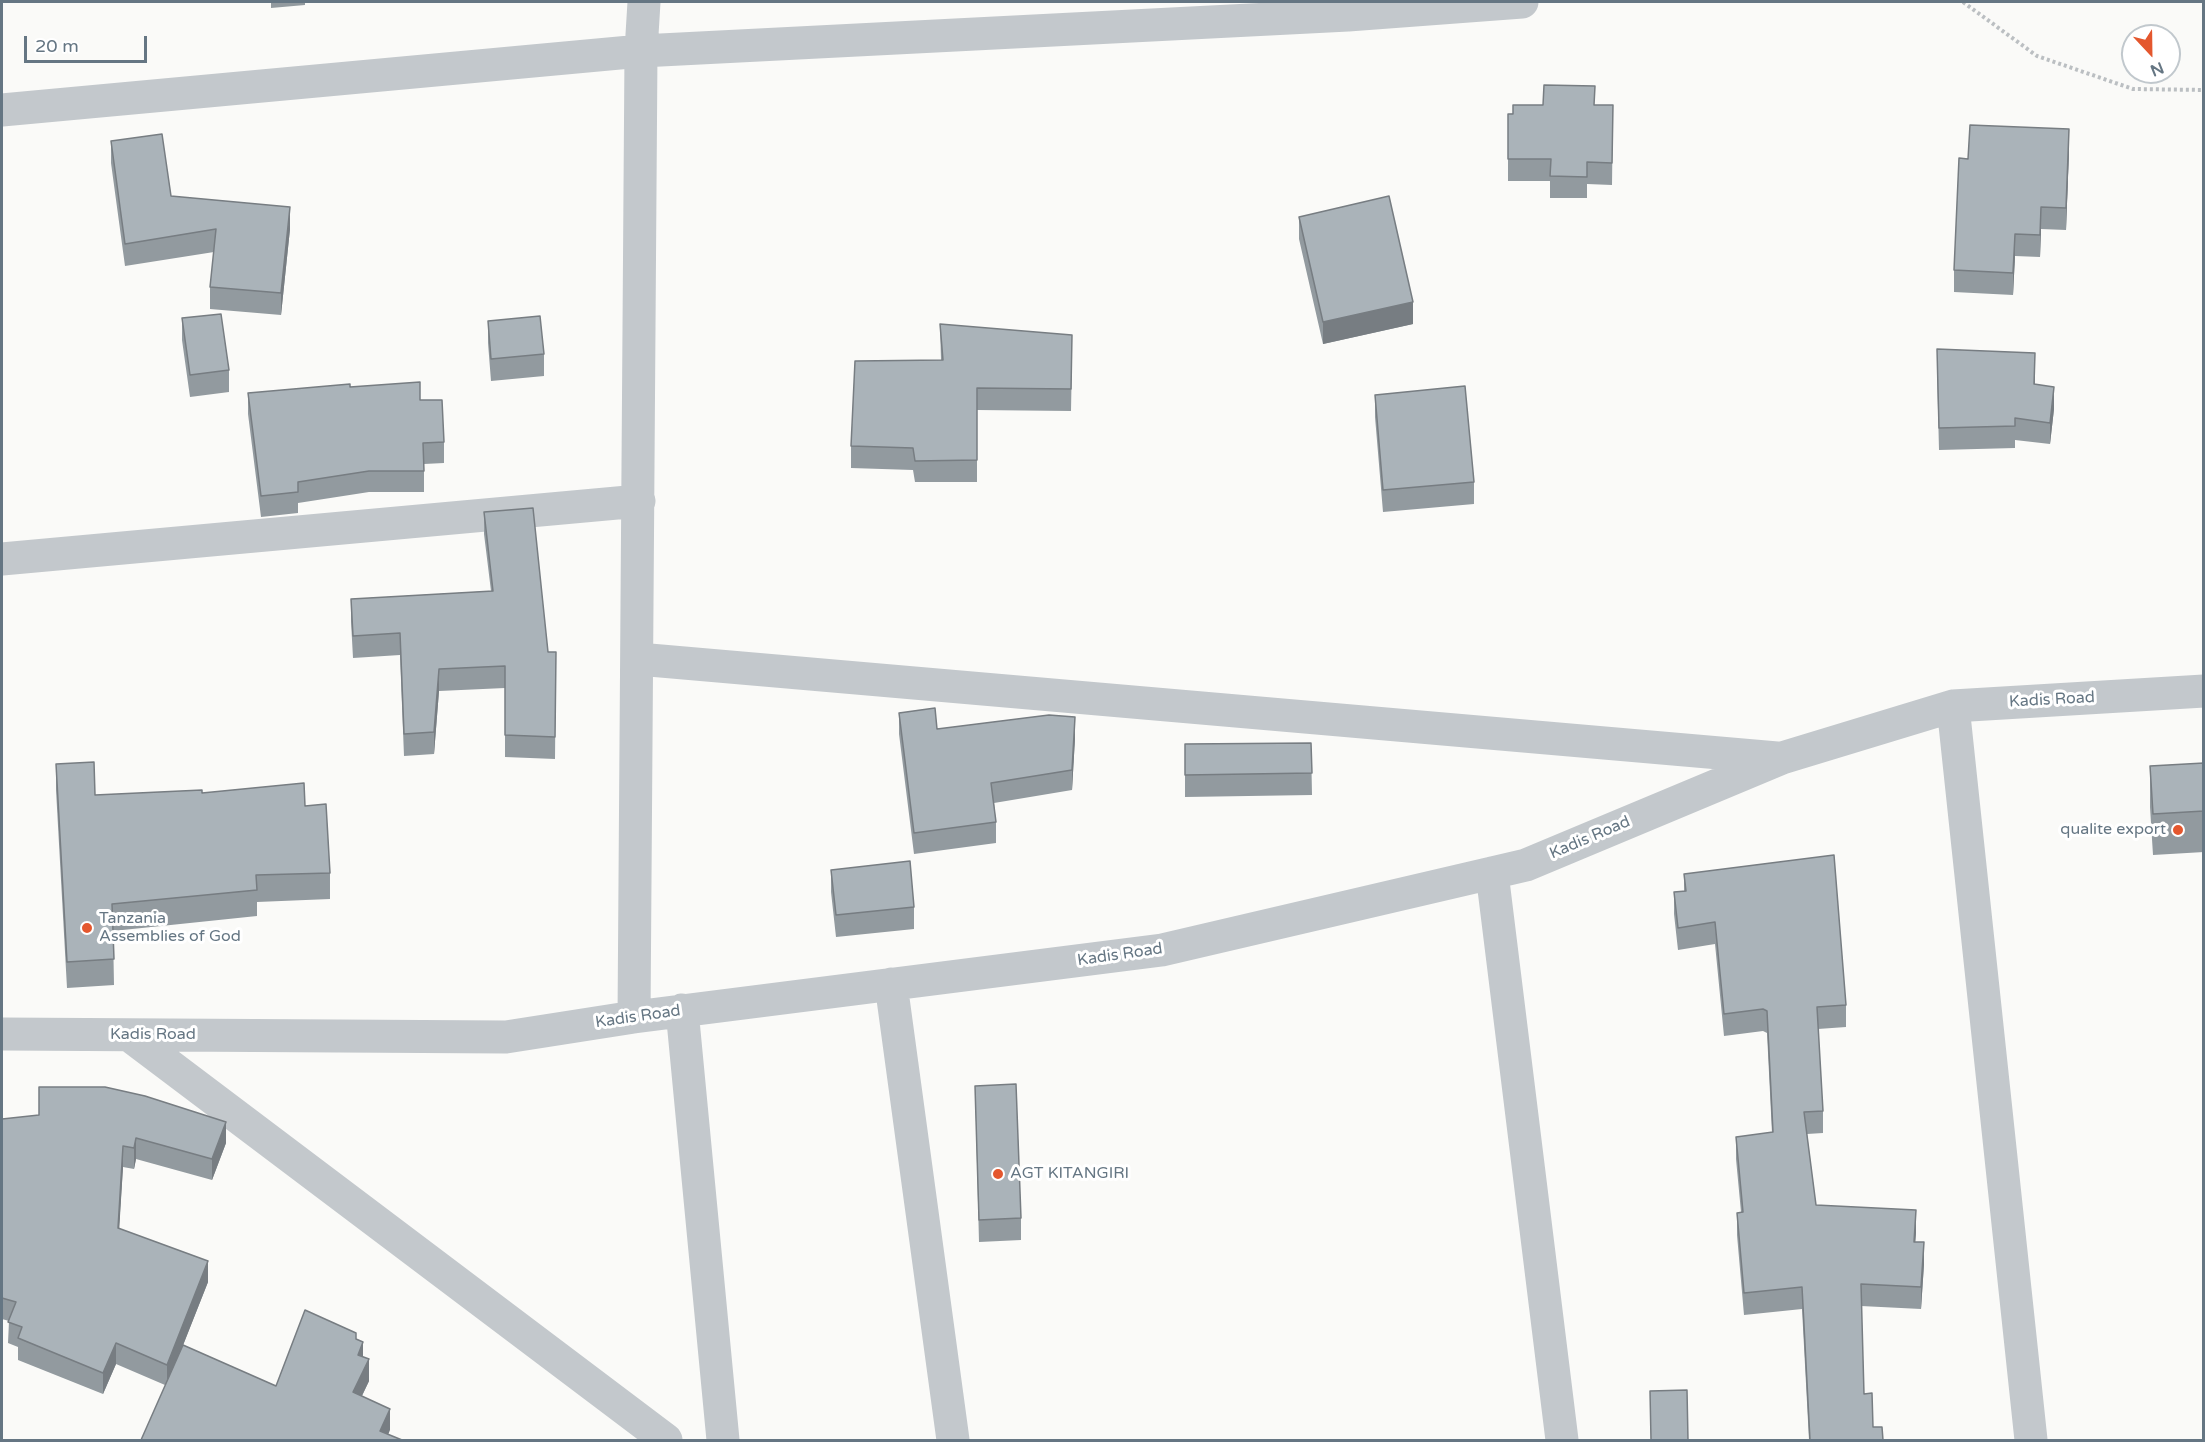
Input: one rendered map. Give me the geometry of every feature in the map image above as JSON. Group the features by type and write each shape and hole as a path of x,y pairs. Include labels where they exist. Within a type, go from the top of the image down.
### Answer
{"street":[{"path":"633,1017 638,659 641,51 644,2"},
{"path":"2,110 641,51 1348,15 1522,2"},
{"path":"2,559 639,501"},
{"path":"638,659 1782,758"},
{"name":"Kadis Road","path":"2,1034 506,1037 682,1010 1162,950 1526,865 1782,758 1953,706 2204,691"},
{"path":"1953,706 2031,1440"},
{"path":"1492,873 1562,1440"},
{"path":"891,984 953,1440"},
{"path":"682,1010 723,1440"},
{"path":"129,1035 666,1440"}],"path":[{"path":"1963,2 2037,56 2133,89 2204,90"}],"building":[{"path":"1544,85 1595,86 1594,105 1613,105 1612,163 1587,162 1587,177 1550,176 1551,159 1508,159 1508,114 1513,114 1513,105 1543,105"},
{"path":"1970,125 2069,129 2066,208 2041,207 2040,235 2015,234 2013,273 1954,270 1959,158 1968,159"},
{"path":"162,134 171,196 290,207 281,293 210,287 216,229 125,244 111,141"},
{"path":"1389,196 1413,302 1323,322 1299,217"},
{"path":"221,314 229,370 190,375 182,318"},
{"path":"540,316 544,354 491,359 488,321"},
{"path":"940,324 1072,335 1071,389 977,388 977,460 915,461 913,448 851,446 855,361 943,360"},
{"path":"1937,349 2035,353 2034,384 2054,387 2050,423 2015,418 2015,426 1939,428"},
{"path":"420,382 420,400 442,400 444,442 423,443 424,471 369,471 298,482 298,492 261,496 248,393 350,384 350,387"},
{"path":"1465,386 1474,482 1383,490 1375,395"},
{"path":"533,508 548,652 556,652 555,737 505,735 505,666 439,669 434,732 404,734 400,633 353,636 351,599 493,591 484,512"},
{"path":"935,708 937,729 1049,715 1075,717 1072,770 991,783 996,822 914,833 899,713"},
{"path":"1311,743 1312,773 1185,775 1185,744"},
{"path":"94,762 95,795 202,790 202,793 304,783 305,806 326,804 330,873 256,875 257,890 112,904 114,959 67,962 56,764"},
{"path":"2204,763 2204,811 2153,814 2150,766"},
{"path":"1834,855 1846,1005 1817,1007 1823,1111 1804,1112 1816,1205 1916,1210 1914,1242 1924,1242 1921,1287 1861,1284 1864,1394 1872,1393 1873,1427 1882,1427 1883,1440 1810,1440 1802,1287 1744,1293 1737,1213 1743,1212 1736,1137 1773,1132 1767,1011 1763,1009 1724,1014 1715,922 1678,928 1674,892 1686,891 1684,874"},
{"path":"910,861 914,907 836,915 831,870"},
{"name":"AGT KITANGIRI","path":"1016,1084 1021,1218 979,1220 975,1086"},
{"path":"39,1087 105,1087 145,1096 226,1122 212,1159 136,1138 134,1148 123,1146 118,1228 208,1261 167,1365 116,1343 103,1373 18,1338 22,1327 8,1322 16,1302 2,1298 2,1119 39,1115"},
{"path":"305,1310 356,1333 356,1339 363,1342 358,1355 369,1359 353,1392 390,1409 380,1431 402,1440 141,1440 183,1345 276,1386"},
{"path":"1687,1390 1688,1440 1651,1440 1650,1391"}],"place":[{"name":"qualite export","path":"2178,830"},
{"name":"Tanzania Assemblies of God","path":"87,928"},
{"name":"AGT KITANGIRI","path":"998,1174"}]}
